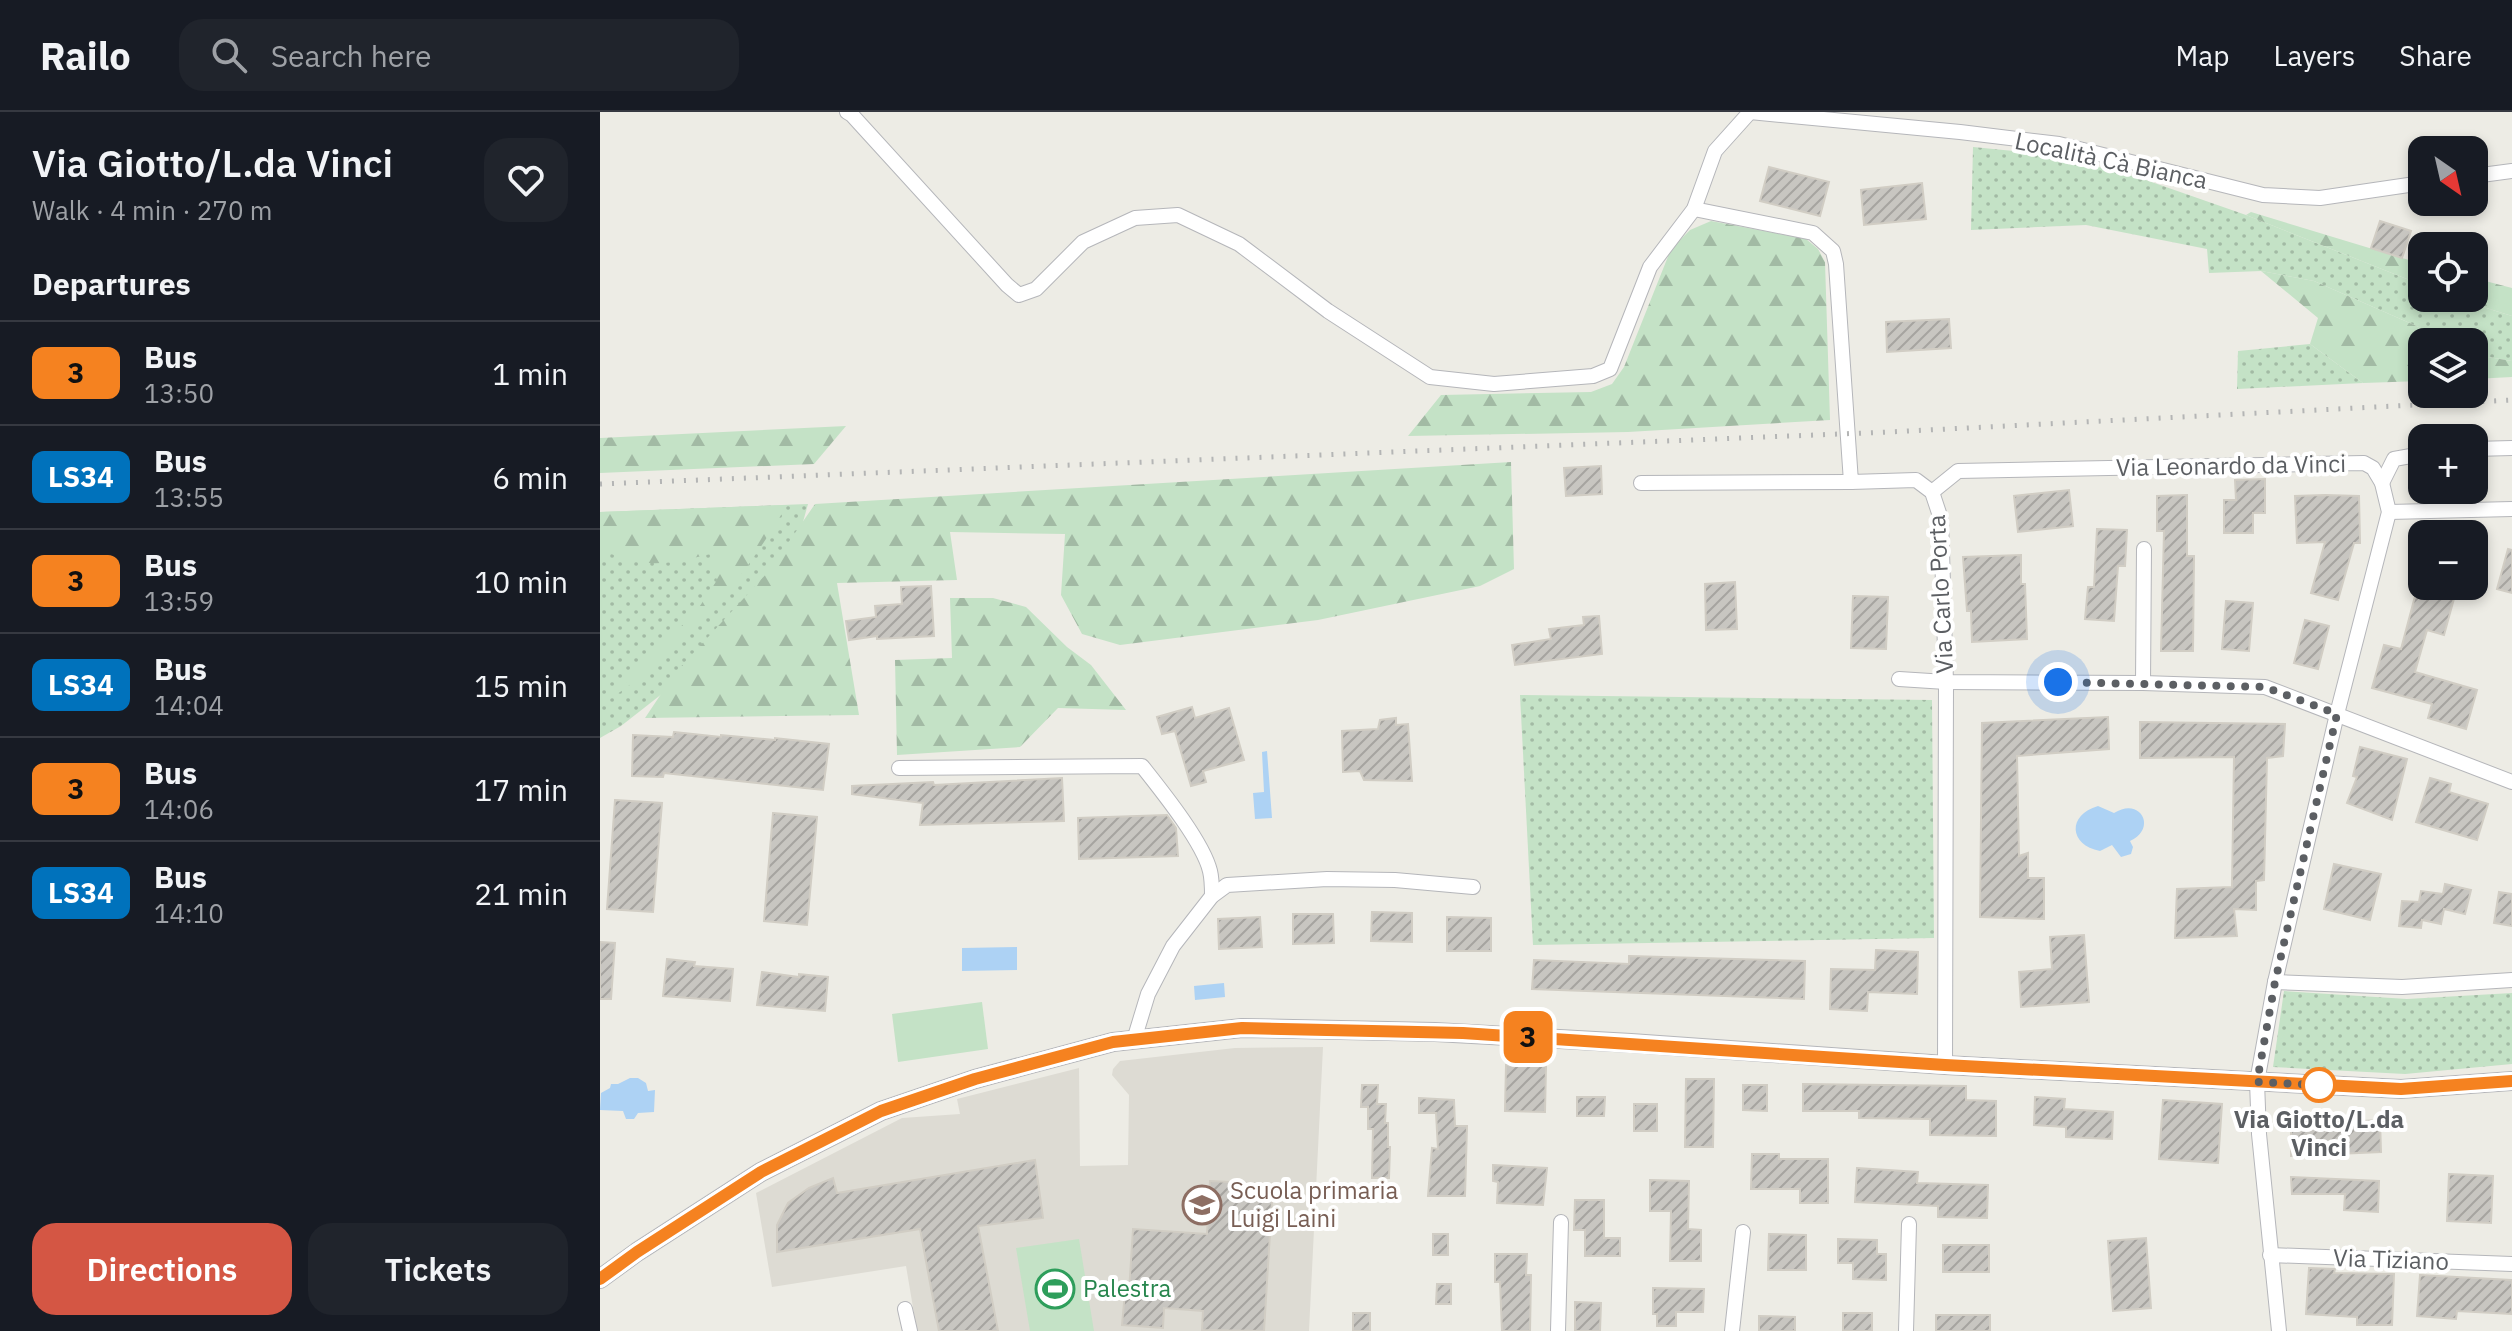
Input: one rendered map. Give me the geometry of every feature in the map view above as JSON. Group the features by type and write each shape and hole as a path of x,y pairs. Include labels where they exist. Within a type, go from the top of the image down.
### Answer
{"street":[{"path":"847,112 1019,295 1036,289 1083,242 1135,218 1178,215 1239,244 1328,311 1430,377 1494,384 1593,376 1610,369 1650,267 1694,209 1715,151 1750,112"},
{"name":"Località Cà Bianca","path":"1750,112 2059,144 2263,195 2320,198 2408,185"},
{"path":"2488,174 2512,171"},
{"path":"1694,209 1813,233 1833,251 1851,482"},
{"path":"2488,449 2512,448"},
{"path":"2279,1331 2259,1134 2257,1082 2275,982 2337,714 2382,546 2389,512 2382,483 2394,459 2408,456"},
{"name":"Via Leonardo da Vinci","path":"1932,492 1958,471 2364,463 2373,468 2382,483"},
{"name":"Via Carlo Porta","path":"1641,483 1916,480 1932,492 1941,519 1946,682 1945,1065"},
{"path":"2445,504 2445,510"},
{"path":"2389,512 2512,509"},
{"path":"2143,683 2144,549"},
{"path":"1899,679 2265,687 2512,782"},
{"path":"899,768 1142,766 1169,800 1202,853 1210,870 1212,896"},
{"path":"1134,1040 1148,994 1173,946 1212,896 1227,885 1327,879 1395,880 1473,887"},
{"path":"2275,982 2402,987 2512,980"},
{"path":"600,1279 761,1172 881,1111 989,1076 1113,1042 1242,1028 1435,1032 1945,1065 2401,1089 2512,1081"},
{"path":"1558,1331 1561,1222"},
{"path":"1906,1331 1909,1224"},
{"path":"1732,1331 1743,1232"},
{"name":"Via Tiziano","path":"2270,1255 2512,1264"},
{"path":"905,1309 910,1331"}],"shaded area":[{"path":"1323,1047 1309,1331 917,1331 906,1266 772,1287 756,1193 902,1118 960,1114 957,1099 1079,1068 1080,1166 1128,1165 1129,1095 1112,1075 1120,1061 1235,1048"}],"green space":[{"path":"1973,147 2054,155 2143,179 2246,215 2408,279 2408,312 2488,312 2488,309 2512,316 2512,361 2488,357 2488,328 2421,328 2314,281 2261,271 2209,273 2207,249 2086,225 1971,230"},
{"path":"2251,212 2408,260 2408,279 2246,215"},
{"path":"1711,221 1806,239 1818,249 1825,262 1830,420 1628,432 1408,436 1441,395 1591,392 1612,384 1624,367 1671,249 1690,230"},
{"path":"2261,271 2314,281 2421,328 2408,328 2408,381 2363,383 2310,344 2318,318"},
{"path":"2488,282 2512,288 2512,316 2488,309"},
{"path":"2310,344 2363,383 2237,389 2238,351"},
{"path":"2488,357 2512,361 2512,377 2488,378"},
{"path":"846,426 814,464 600,473 600,438"},
{"path":"1511,462 1514,569 1480,586 1318,620 1120,645 1082,634 1061,595 1065,534 950,532 957,580 837,583 859,715 645,718 675,673 768,572 815,504"},
{"path":"808,504 799,536 681,679 621,726 600,738 600,512"},
{"path":"787,505 750,562 710,612 664,658 610,699 698,609 717,580 710,554 654,563 629,560 600,549 600,512"},
{"path":"950,598 993,598 1026,607 1067,647 1091,665 1126,710 1058,708 1020,747 897,755 895,660 952,658"},
{"path":"1520,695 1932,700 1934,938 1533,945"},
{"path":"2284,991 2407,999 2512,993 2512,1064 2405,1074 2273,1067"},
{"path":"982,1002 988,1049 898,1062 892,1014"},
{"name":"Palestra","path":"1079,1239 1094,1331 1030,1331 1016,1248"}],"water":[{"path":"1267,751 1272,818 1255,819 1253,793 1264,792 1262,752"},
{"path":"2098,806 2114,813 2131,808 2142,816 2143,829 2130,841 2133,847 2131,854 2121,857 2112,845 2100,851 2082,843 2076,830 2077,823 2088,810"},
{"path":"1017,947 1017,970 962,971 962,948"},
{"path":"1224,983 1225,997 1195,1000 1194,986"},
{"path":"630,1078 646,1083 648,1091 655,1090 654,1112 638,1113 634,1119 626,1119 623,1111 600,1110 601,1093 611,1084"}],"building":[{"path":"1769,167 1829,182 1820,216 1760,201"},
{"path":"1922,183 1926,219 1864,225 1861,190"},
{"path":"2380,221 2411,231 2408,232 2402,258 2371,248"},
{"path":"1949,319 1951,348 1887,352 1886,322"},
{"path":"1601,466 1602,494 1566,496 1564,468"},
{"path":"2265,479 2265,513 2253,513 2253,533 2224,533 2224,500 2236,500 2235,480"},
{"path":"2069,490 2073,526 2018,532 2014,496"},
{"path":"2187,495 2187,556 2194,556 2193,651 2161,651 2164,531 2157,531 2157,496"},
{"path":"2295,496 2359,496 2360,543 2354,543 2338,600 2311,593 2325,542 2297,543"},
{"path":"2097,529 2127,530 2125,566 2118,566 2114,621 2085,619 2088,587 2094,587"},
{"path":"2508,549 2512,550 2512,593 2497,589"},
{"path":"2021,555 2027,639 1972,642 1963,557"},
{"path":"1735,582 1737,629 1706,630 1705,584"},
{"path":"931,586 934,636 877,639 877,636 849,640 846,621 876,617 875,606 902,604 901,587"},
{"path":"1853,596 1888,597 1886,649 1851,648"},
{"path":"2414,600 2454,600 2444,635 2427,630 2415,672 2477,690 2466,729 2428,718 2432,704 2372,688 2384,645 2401,649"},
{"path":"2226,601 2253,603 2249,651 2222,649"},
{"path":"1599,616 1602,654 1515,665 1512,645 1551,639 1549,629 1584,625 1583,617"},
{"path":"2305,620 2329,626 2318,669 2294,663"},
{"path":"1192,707 1195,718 1229,708 1244,760 1203,771 1206,782 1191,786 1175,731 1162,734 1157,717"},
{"path":"2108,717 2109,749 2017,756 2019,856 2028,853 2028,878 2044,878 2044,919 1980,917 1982,723"},
{"path":"1396,718 1396,725 1408,724 1412,781 1364,780 1360,771 1343,772 1342,731 1378,729 1380,720"},
{"path":"2140,722 2285,724 2283,756 2267,758 2264,880 2256,881 2256,910 2234,909 2237,936 2175,938 2177,889 2232,887 2234,757 2140,758"},
{"path":"674,732 829,744 823,790 664,773 663,777 632,776 633,735 673,737"},
{"path":"2360,747 2407,759 2392,820 2347,803 2357,777 2353,776"},
{"path":"1062,778 1064,821 920,825 923,803 852,794 852,786"},
{"path":"2430,778 2451,784 2449,792 2488,804 2477,840 2416,822"},
{"path":"615,800 662,803 653,912 607,909"},
{"path":"773,813 817,817 807,925 764,921"},
{"path":"1167,815 1176,828 1178,856 1079,859 1078,818"},
{"path":"2334,864 2381,874 2370,920 2324,909"},
{"path":"2445,884 2471,890 2465,914 2444,909 2441,924 2422,920 2421,928 2399,926 2402,901 2419,902 2421,891 2443,894"},
{"path":"2499,892 2512,894 2512,926 2494,923"},
{"path":"1372,912 1412,913 1412,942 1371,941"},
{"path":"1293,914 1333,914 1334,943 1293,944"},
{"path":"1260,917 1262,947 1219,949 1218,919"},
{"path":"1447,917 1491,918 1491,951 1447,951"},
{"path":"2084,935 2089,1002 2021,1007 2019,972 2052,969 2050,937"},
{"path":"600,942 615,943 611,999 600,999"},
{"path":"1876,950 1918,952 1917,994 1868,992 1867,1011 1830,1009 1831,969 1875,970"},
{"path":"1629,956 1805,961 1804,999 1532,989 1534,960 1629,964"},
{"path":"667,959 695,962 694,966 733,969 730,1001 663,996"},
{"path":"762,972 828,977 825,1011 757,1005"},
{"path":"1506,1065 1546,1066 1545,1112 1505,1111"},
{"path":"1686,1079 1714,1079 1713,1147 1685,1147"},
{"path":"1803,1084 1966,1086 1966,1100 1996,1101 1996,1136 1930,1135 1930,1119 1859,1118 1859,1111 1803,1111"},
{"path":"1362,1085 1378,1085 1377,1104 1386,1104 1389,1178 1372,1178 1373,1129 1368,1129 1368,1107 1361,1107"},
{"path":"1743,1085 1767,1085 1767,1111 1743,1110"},
{"path":"1577,1097 1605,1097 1604,1116 1577,1116"},
{"path":"2035,1097 2065,1099 2064,1109 2113,1112 2112,1139 2066,1137 2066,1127 2034,1125"},
{"path":"1419,1098 1454,1100 1455,1126 1467,1126 1465,1196 1428,1196 1432,1148 1438,1149 1436,1113 1419,1113"},
{"path":"2163,1100 2222,1104 2218,1163 2159,1159"},
{"path":"1634,1104 1657,1104 1657,1131 1634,1131"},
{"path":"2324,1116 2324,1123 2380,1120 2381,1152 2291,1156 2291,1117"},
{"path":"1752,1154 1779,1154 1779,1159 1828,1159 1828,1203 1800,1203 1800,1189 1751,1189"},
{"path":"1035,1160 1043,1218 978,1226 998,1331 939,1331 920,1229 777,1252 777,1225 788,1203 809,1188 833,1178 837,1193"},
{"path":"1493,1165 1547,1168 1543,1205 1497,1203 1498,1182 1493,1181"},
{"path":"1857,1168 1918,1172 1917,1183 1988,1185 1987,1218 1938,1217 1938,1206 1855,1202"},
{"path":"2449,1174 2493,1176 2491,1223 2447,1221"},
{"path":"2291,1177 2379,1181 2378,1212 2344,1210 2345,1194 2292,1194"},
{"path":"1650,1180 1689,1181 1688,1229 1701,1230 1701,1261 1670,1261 1671,1211 1650,1211"},
{"path":"1210,1181 1273,1184 1264,1331 1202,1330 1203,1311 1164,1308 1163,1328 1122,1325 1125,1292 1129,1292 1133,1229 1207,1234"},
{"path":"1575,1200 1604,1200 1604,1238 1620,1238 1620,1256 1585,1256 1585,1230 1574,1230"},
{"path":"1433,1234 1448,1234 1448,1255 1433,1255"},
{"path":"1769,1234 1806,1235 1806,1270 1768,1270"},
{"path":"2146,1238 2151,1308 2113,1311 2108,1241"},
{"path":"1838,1239 1877,1240 1877,1254 1886,1254 1886,1280 1853,1279 1853,1263 1838,1263"},
{"path":"1943,1245 1989,1245 1989,1272 1943,1272"},
{"path":"1495,1254 1527,1254 1526,1275 1531,1275 1530,1331 1502,1331 1500,1282 1495,1282"},
{"path":"2309,1268 2335,1269 2334,1273 2394,1274 2392,1325 2357,1325 2357,1317 2306,1314"},
{"path":"2420,1275 2512,1280 2512,1314 2457,1311 2456,1319 2417,1316"},
{"path":"1437,1284 1451,1284 1451,1304 1436,1304"},
{"path":"1653,1288 1704,1289 1703,1312 1676,1312 1676,1326 1657,1326 1657,1314 1653,1314"},
{"path":"1575,1302 1601,1303 1600,1331 1575,1331"},
{"path":"1353,1313 1370,1313 1370,1331 1353,1331"},
{"path":"1843,1313 1872,1313 1872,1331 1843,1331"},
{"path":"1936,1315 1990,1315 1990,1331 1936,1331"},
{"path":"1759,1316 1795,1317 1795,1331 1759,1331"}],"railway":[{"path":"600,484 1889,432 2512,400"}],"bus line":[{"name":"3","path":"600,1279 761,1172 881,1111 975,1079 1113,1042 1242,1028 1463,1033 1945,1065 2401,1089 2512,1081"}],"place":[{"name":"Via Giotto/L.da Vinci","path":"2319,1085"},
{"name":"Scuola primaria Luigi Laini","path":"1202,1205"},
{"name":"Palestra","path":"1055,1289"}],"route":[{"path":"2058,682 2265,687 2337,714 2275,982 2257,1082 2319,1085"}]}
